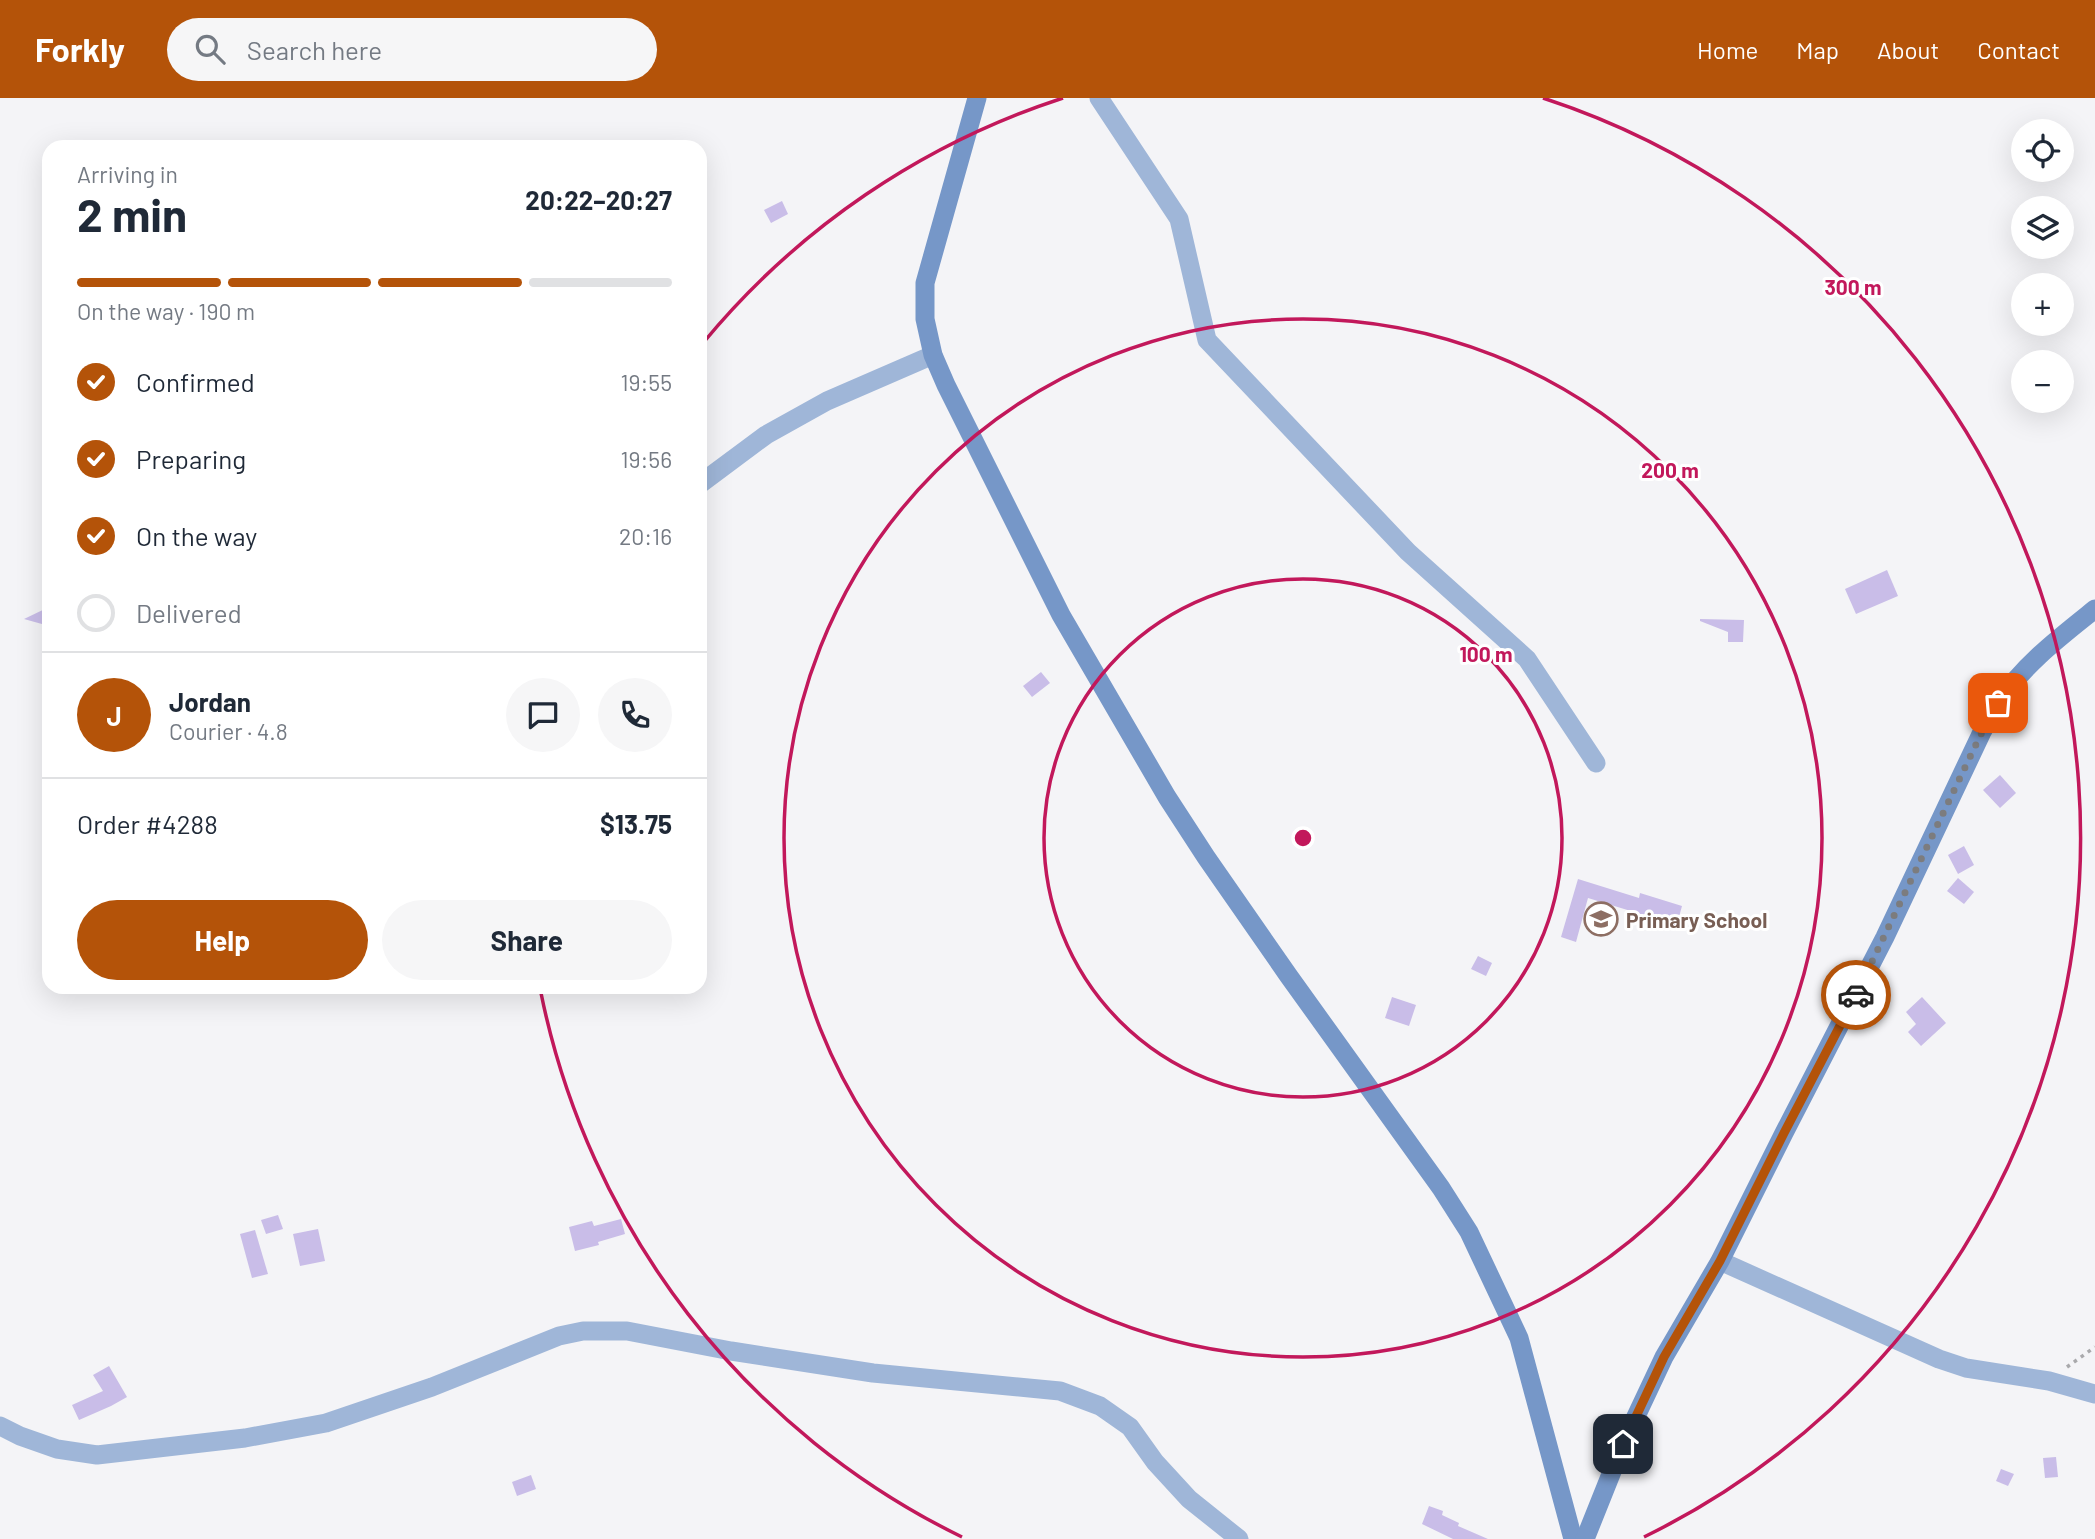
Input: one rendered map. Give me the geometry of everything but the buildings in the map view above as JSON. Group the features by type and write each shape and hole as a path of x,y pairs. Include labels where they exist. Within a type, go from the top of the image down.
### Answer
{"main road":[{"path":"977,98 925,283 925,319 933,355 1060,615 1167,797 1280,964 1441,1188 1469,1232 1519,1338 1573,1539"},
{"path":"1585,1539 1623,1444 1664,1357 1720,1261 1874,960 1982,732 1998,703 2021,674 2047,648 2095,609"}],"street":[{"path":"1099,98 1179,219 1207,341 1408,552 1527,659 1596,763"},
{"path":"707,479 766,435 827,401 933,355"},
{"path":"1720,1261 1939,1359 1966,1368 2049,1381 2095,1394"},
{"path":"0,1426 57,1449 97,1455 245,1438 339,1419 432,1387 559,1336 583,1331 627,1331 731,1351 873,1373 1060,1391 1100,1406 1130,1427 1155,1462 1189,1499 1239,1539"}],"path":[{"path":"2049,1381 2095,1347"}],"way so far":[{"path":"1856,995 1998,703"}],"place":[{"name":"Primary School","path":"1601,919"}],"route":[{"path":"1623,1444 1664,1357 1720,1261 1856,995"}]}
